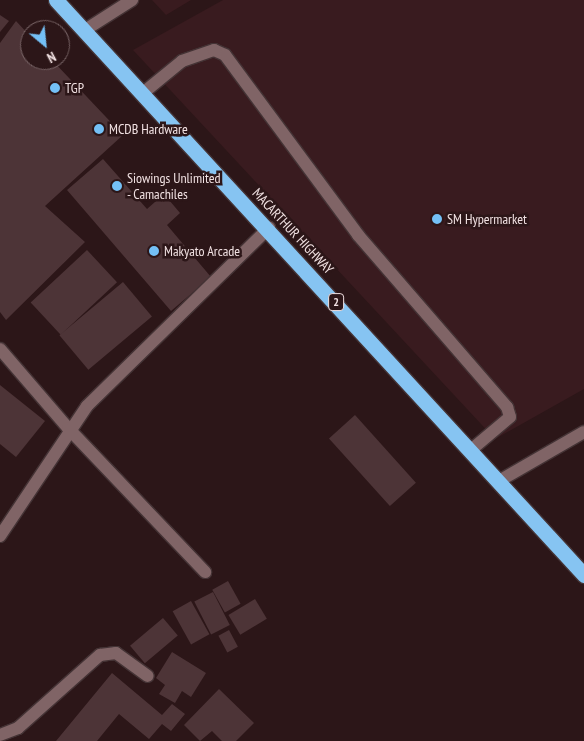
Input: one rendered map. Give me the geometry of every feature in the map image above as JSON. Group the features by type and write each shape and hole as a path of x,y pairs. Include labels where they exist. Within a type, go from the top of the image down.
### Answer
{"highway":[{"name":"MACARTHUR HIGHWAY","path":"56,0 268,228 584,575"}],"street":[{"path":"85,30 132,0"},
{"path":"143,93 182,60 214,50 225,55 358,236 507,407 510,418 471,450"},
{"path":"0,536 26,500 68,428 268,228"},
{"path":"0,350 68,428 205,572"},
{"path":"499,481 584,432"},
{"path":"0,735 18,728 100,656 116,653 148,676"}],"shaded area":[{"path":"152,0 191,0 166,15"},
{"name":"SM Hypermarket","path":"223,0 584,0 584,389 495,439 133,50"}],"building":[{"path":"0,15 9,21 0,32"},
{"path":"16,21 20,25 20,70 61,70 123,135 45,206 85,242 6,320 0,312 0,43"},
{"name":"Makyato Arcade","path":"103,159 147,209 164,194 180,213 167,225 211,277 171,311 67,190"},
{"path":"87,250 117,282 61,335 31,303"},
{"path":"123,282 152,316 88,370 59,335"},
{"path":"0,385 45,421 16,457 0,444"},
{"path":"355,415 416,483 390,506 329,438"},
{"path":"228,581 241,604 225,612 212,590"},
{"path":"213,592 230,625 211,635 194,602"},
{"path":"255,599 267,619 240,635 228,615"},
{"path":"191,601 209,634 191,644 173,611"},
{"path":"163,618 178,636 145,663 130,646"},
{"path":"229,630 238,647 227,652 218,636"},
{"path":"172,652 206,673 191,697 182,691 175,703 159,694 165,685 156,678"},
{"path":"112,673 162,715 172,704 185,714 171,731 162,724 149,739 119,714 97,741 56,741"},
{"path":"219,689 254,723 236,741 222,741 212,731 200,741 184,725"}],"place":[{"name":"TGP","path":"55,88"},
{"name":"MCDB Hardware","path":"99,129"},
{"name":"Siowings Unlimited - Camachiles","path":"117,186"},
{"name":"SM Hypermarket","path":"437,219"},
{"name":"Makyato Arcade","path":"154,251"}]}
